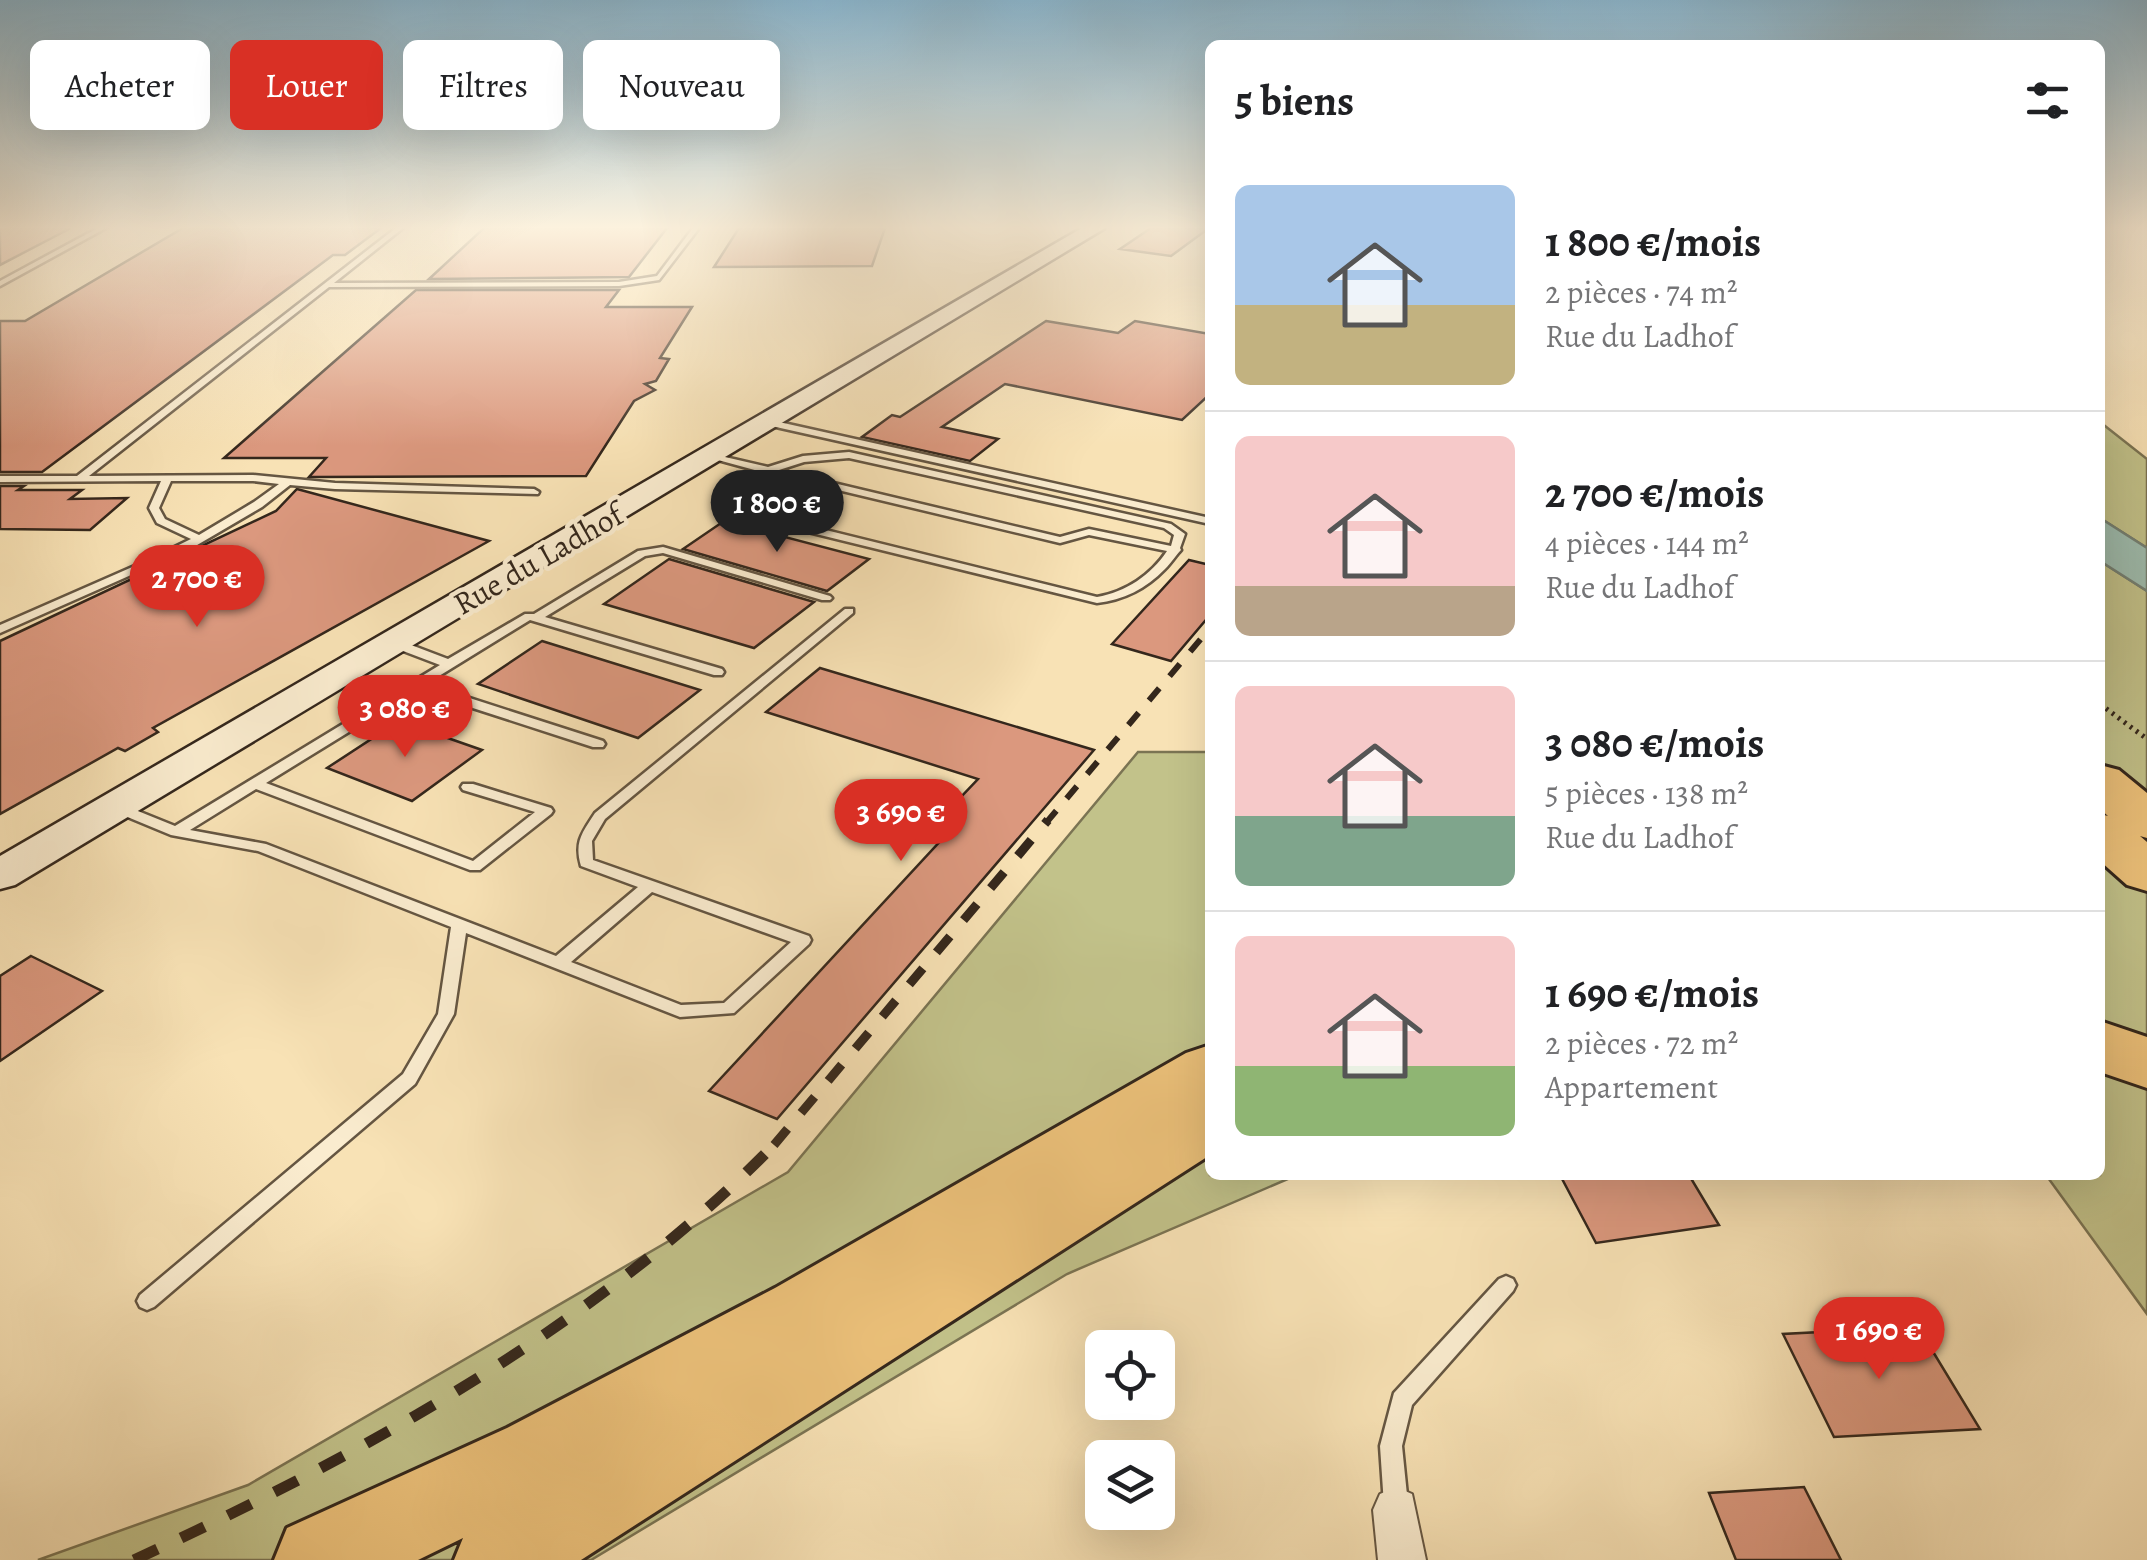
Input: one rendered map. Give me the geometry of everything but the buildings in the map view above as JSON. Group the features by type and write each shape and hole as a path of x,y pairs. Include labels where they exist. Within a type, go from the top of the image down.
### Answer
{"highway":[{"path":"2105,785 2147,822"},
{"path":"2105,835 2147,872"},
{"path":"2105,881 2147,893"},
{"path":"2105,1048 2147,1063"},
{"path":"320,1560 537,1458 1195,1105"},
{"path":"498,1560 1195,1105"}],"main road":[{"name":"Rue du Ladhof","path":"0,874 972,301"}],"street":[{"path":"1396,1510 1402,1560"}],"lane":[{"path":"79,478 307,301"},
{"path":"770,423 1205,520"},
{"path":"849,456 1167,526 1180,534 1176,550 1128,594 1111,600 1069,596 747,514 767,471 803,459 849,456"},
{"path":"712,457 1060,540 1088,532 1176,550"},
{"path":"167,478 154,508 161,521 197,538"},
{"path":"0,479 167,478 534,492"},
{"path":"0,629 197,538 264,502 288,481"},
{"path":"536,618 642,553 663,550 826,598"},
{"path":"116,807 176,832 261,847 680,1012 728,1009 803,940 586,863 585,841 600,816 849,611"},
{"path":"176,832 529,616 718,672"},
{"path":"394,643 448,664"},
{"path":"416,686 598,744"},
{"path":"255,784 475,867 546,812 468,786"},
{"path":"558,964 649,886"},
{"path":"147,1301 409,1079 446,1014 459,925"},
{"path":"1396,1510 1391,1446 1402,1400 1506,1285"}],"path":[{"path":"2105,708 2147,740"}],"green space":[{"path":"2105,426 2147,459 2147,548 2105,521"},
{"path":"2105,564 2147,591 2147,1314 2050,1180 2105,1180"},
{"path":"1138,752 1205,752 1205,1180 1285,1180 1067,1274 591,1560 38,1560 248,1485 788,1172"}],"shaded area":[{"path":"2105,521 2147,548 2147,591 2105,564"}],"railway":[{"path":"1046,823 1205,634"},
{"path":"774,1145 1048,820"},
{"path":"134,1560 306,1476 474,1380 633,1270 707,1209 774,1145"}]}
